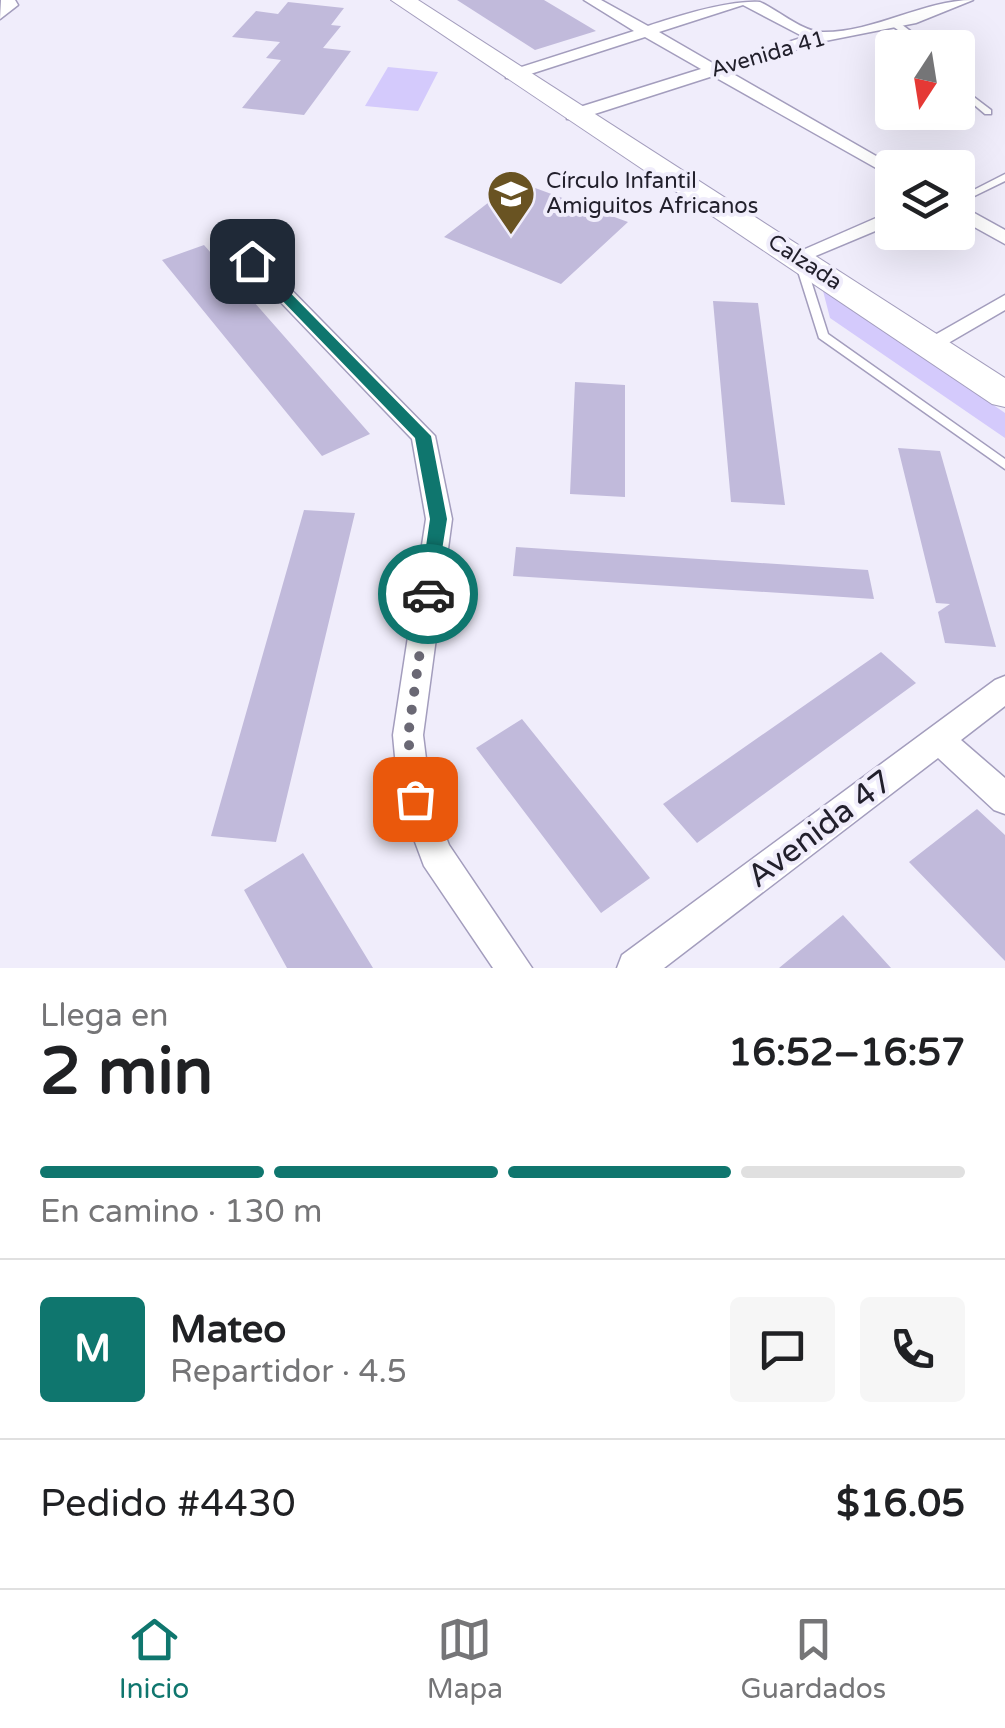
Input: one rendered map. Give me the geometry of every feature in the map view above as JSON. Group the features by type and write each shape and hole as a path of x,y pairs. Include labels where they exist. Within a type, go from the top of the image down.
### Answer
{"main road":[{"name":"Calzada","path":"406,1 512,75 798,256 1005,395"}],"street":[{"path":"0,15 11,4 8,0"},
{"path":"591,0 875,162"},
{"path":"512,75 744,0 817,38"},
{"name":"Avenida 41","path":"573,115 817,38 894,23 966,0"},
{"path":"975,220 1005,238"},
{"path":"798,256 875,224"},
{"path":"252,261 423,436 438,519 408,736 415,799 436,855 514,968"},
{"path":"930,344 1005,301"},
{"name":"Avenida 47","path":"635,968 1005,688"},
{"path":"939,739 1005,799"}],"lane":[{"path":"894,23 904,30"},
{"path":"975,101 988,112"},
{"path":"975,192 1005,177"},
{"path":"798,256 823,336 1005,466"}],"shaded area":[{"path":"388,67 438,72 418,111 365,106"},
{"path":"822,287 1005,413 1005,438 830,318"}],"building":[{"path":"457,0 544,0 596,31 535,50"},
{"path":"288,2 344,8 331,25 341,26 323,48 351,51 304,115 242,108 281,60 266,58 280,42 232,37 256,11 278,14"},
{"path":"516,181 628,222 561,284 444,237"},
{"path":"204,245 370,434 322,456 162,260"},
{"path":"713,301 758,303 785,505 731,502"},
{"path":"575,382 625,385 625,497 570,494"},
{"path":"898,448 940,451 996,647 945,643 938,612 950,604 936,603"},
{"path":"304,510 355,513 276,842 211,836"},
{"path":"516,547 868,570 874,599 513,576"},
{"path":"881,652 916,683 697,843 663,804"},
{"path":"522,719 650,878 601,913 476,748"},
{"path":"977,809 1005,835 1005,961 909,862"},
{"path":"303,853 373,968 287,968 244,890"},
{"path":"843,915 891,968 779,968"}],"way so far":[{"path":"415,799 408,736 428,594"}],"place":[{"name":"Círculo Infantil Amiguitos Africanos","path":"511,236"}],"route":[{"path":"252,261 423,436 438,519 428,594"}]}
